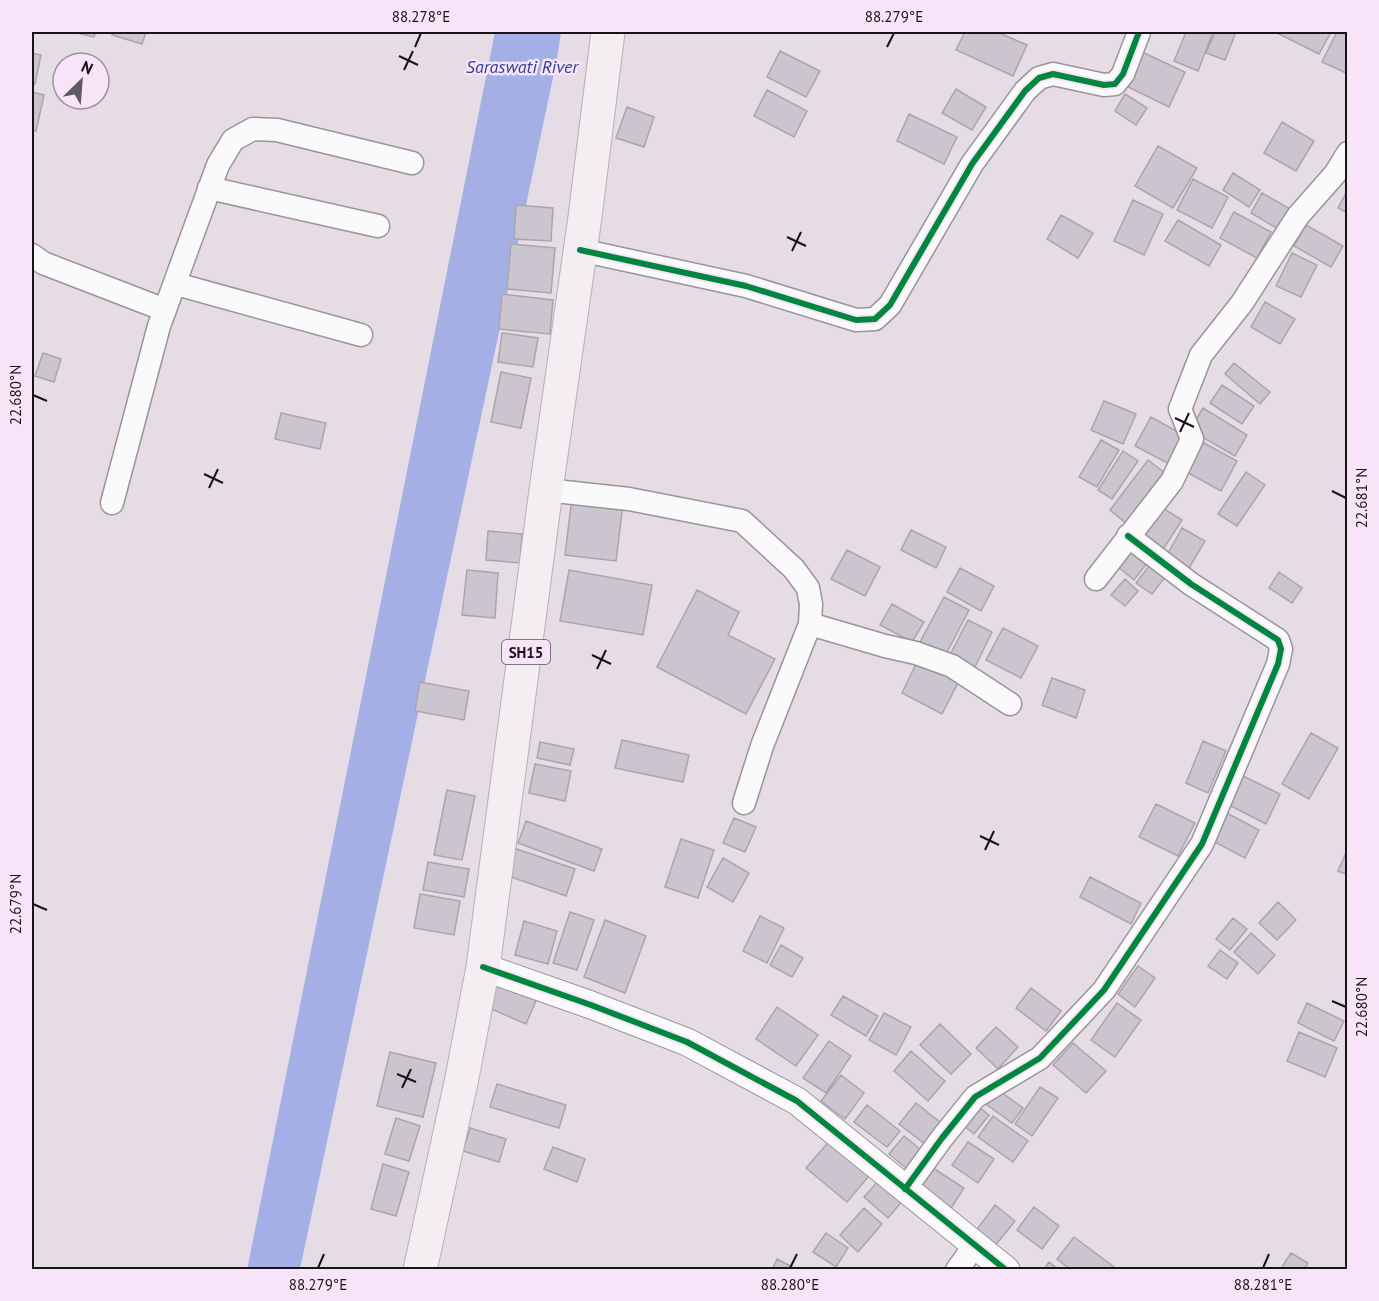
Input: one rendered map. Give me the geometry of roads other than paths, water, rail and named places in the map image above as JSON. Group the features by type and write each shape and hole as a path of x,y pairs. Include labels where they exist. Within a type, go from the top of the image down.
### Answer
{"main road":[{"name":"SH15","path":"420,1269 462,1078 483,968 608,32"}],"street":[{"path":"580,250 746,286 856,320 875,319 890,305 972,164 1025,91 1039,78 1053,74 1104,85 1115,84 1123,74 1139,32"},
{"path":"112,503 159,327 218,165 233,140 253,129 277,130 412,163"},
{"path":"1096,579 1172,481 1192,439 1180,409 1201,355 1242,303 1298,216 1335,174 1347,153"},
{"path":"209,188 378,226"},
{"path":"32,255 43,263 165,310"},
{"path":"176,284 361,335"},
{"path":"546,490 629,499 742,521 794,569 808,588 811,604 810,624 762,746 744,803"},
{"path":"905,1189 975,1097 1040,1058 1104,990 1202,844 1278,664 1281,649 1278,640 1191,585 1128,536"},
{"path":"810,624 916,653 952,666 1011,704"},
{"path":"483,968 591,1005 697,1048 797,1101 1006,1269"},
{"path":"957,1269 975,1245"}],"water":[{"name":"Saraswati River","path":"495,32 561,32 557,59 300,1269 247,1270"}]}
